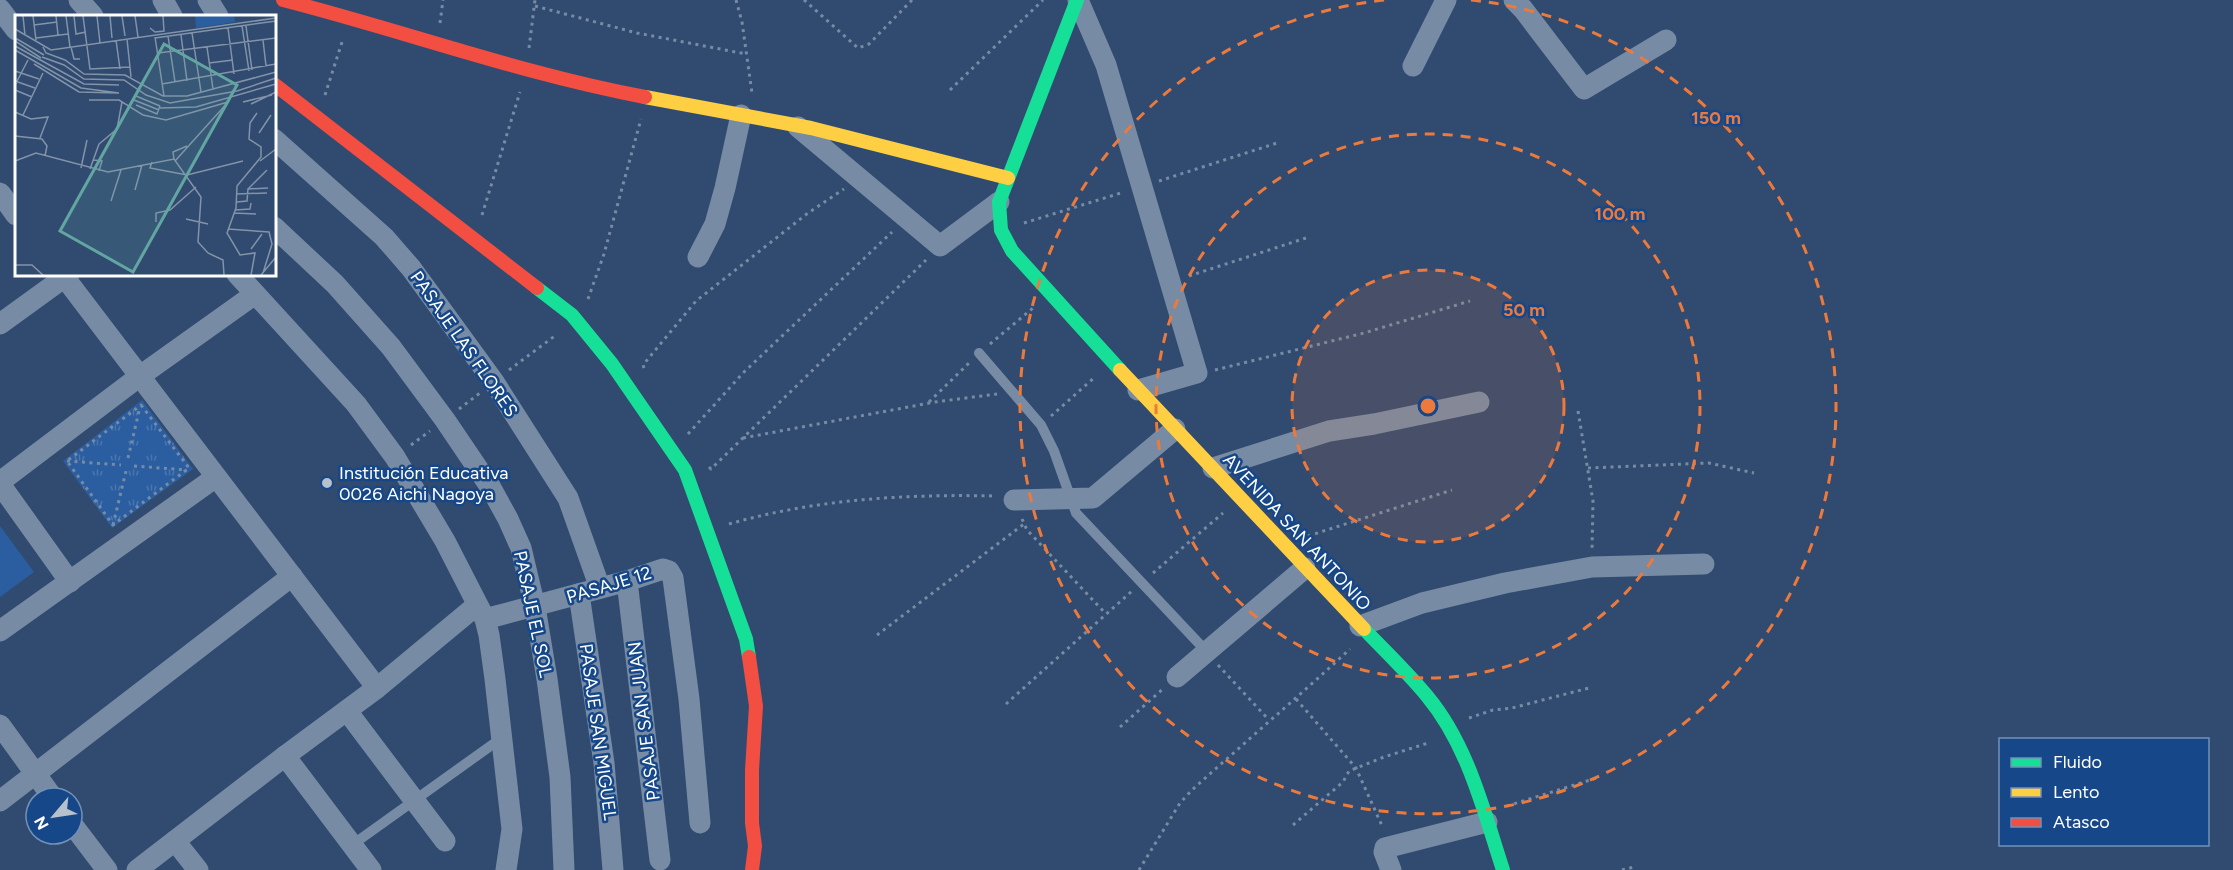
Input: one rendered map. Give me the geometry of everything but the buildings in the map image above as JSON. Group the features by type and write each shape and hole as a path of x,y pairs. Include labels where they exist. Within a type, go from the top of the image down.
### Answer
{"street":[{"path":"80,0 92,15"},
{"path":"163,0 171,15"},
{"path":"208,0 217,15"},
{"path":"283,0 349,17 527,70 640,96 795,125 1008,178"},
{"path":"795,125 940,246 999,202 1077,0"},
{"path":"1077,0 1106,65 1197,373 1138,390"},
{"path":"1413,66 1446,0"},
{"path":"1524,3 1575,80 1584,89 1666,40"},
{"path":"0,9 15,29"},
{"path":"276,86 572,315 632,392 685,470 746,639 756,706 752,770 752,823 755,846 752,870"},
{"path":"698,257 715,224 748,117"},
{"name":"PASAJE LAS FLORES","path":"276,141 384,237 411,268 487,373 568,498 600,588"},
{"path":"0,194 15,214"},
{"name":"AVENIDA SAN ANTONIO","path":"999,202 1001,231 1012,251 1138,390 1428,698 1450,730 1470,771 1503,870"},
{"name":"PASAJE EL SOL","path":"276,229 335,284 391,347 445,420 491,488 508,519 520,548 535,607 560,777 564,870"},
{"path":"0,324 65,276 377,688"},
{"path":"239,276 356,404 395,457 445,541 481,612 489,635 503,737 512,829 506,870"},
{"path":"70,582 0,483 140,376 255,294"},
{"path":"1213,468 1329,431 1479,402"},
{"path":"1014,500 1093,498 1175,429"},
{"path":"0,631 70,582 118,534 216,477"},
{"path":"1363,629 1422,603 1506,583 1592,567 1704,564"},
{"path":"1177,677 1305,568"},
{"name":"PASAJE 12","path":"481,612 535,607 663,569 669,571 673,578 689,699 700,823"},
{"path":"0,801 292,576"},
{"name":"PASAJE SAN JUAN","path":"627,581 660,860"},
{"name":"PASAJE SAN MIGUEL","path":"579,594 604,763 613,870"},
{"path":"137,870 285,756 481,612"},
{"path":"348,711 445,841"},
{"path":"0,725 44,786"},
{"path":"285,756 371,870"},
{"path":"1387,860 1485,818"},
{"path":"84,840 107,870"},
{"path":"175,841 198,870"}],"lane":[{"path":"979,353 1041,424 1054,451 1076,513 1207,652"},
{"path":"352,845 503,737"}],"path":[{"path":"475,240 527,70 535,0"},
{"path":"736,0 747,54 748,117"},
{"path":"804,0 858,48 869,44 912,0"},
{"path":"950,90 1043,0"},
{"path":"534,6 636,33 747,54"},
{"path":"318,118 349,17"},
{"path":"579,324 604,254 641,123 640,96"},
{"path":"632,392 646,374 643,365 696,301 808,213 859,179"},
{"path":"685,438 743,373 907,219"},
{"path":"1170,282 1309,237"},
{"path":"685,470 703,463 711,469 940,246"},
{"path":"1197,373 1209,372 1364,333 1470,301"},
{"path":"1041,424 1113,362"},
{"path":"743,438 928,404 1013,392"},
{"path":"128,458 141,405"},
{"path":"67,460 141,405"},
{"path":"118,534 189,468 141,405"},
{"path":"1578,411 1593,501 1592,567"},
{"path":"67,460 121,465"},
{"path":"67,460 118,534"},
{"path":"1588,468 1709,463 1754,473"},
{"path":"134,466 187,470"},
{"path":"118,534 126,471"},
{"path":"1284,544 1452,490"},
{"path":"706,528 721,523 723,526 760,515 872,498 940,494 1006,496 1014,500 1027,530 1106,614"},
{"path":"1006,704 1241,497"},
{"path":"877,635 1024,524"},
{"path":"1139,870 1180,803 1269,720 1296,699 1363,629"},
{"path":"1207,652 1269,720"},
{"path":"1120,727 1177,677"},
{"path":"1293,825 1343,782 1349,771 1493,710 1512,708 1589,688"},
{"path":"1296,699 1356,768 1387,860"},
{"path":"1485,818 1600,777"},
{"path":"1622,870 1634,867"}],"green space":[{"path":"142,400 193,469 112,528 63,461"},
{"path":"0,526 34,572 0,597"}],"traffic: fast":[{"path":"1077,0 999,202 1001,230 1012,251 1120,370"},
{"path":"537,288 572,315 612,364 685,470 746,639 749,657"},
{"path":"1364,629 1427,696 1454,736 1473,780 1503,870"}],"traffic: slow":[{"path":"645,97 811,128 1008,178"},
{"path":"1120,370 1364,629"}],"traffic: jam":[{"path":"283,0 463,52 599,88 645,97"},
{"path":"276,86 537,288"},
{"path":"749,657 756,706 752,770 752,823 755,846 752,870"}],"place":[{"name":"Institución Educativa 0026 Aichi Nagoya","path":"327,483"}]}
